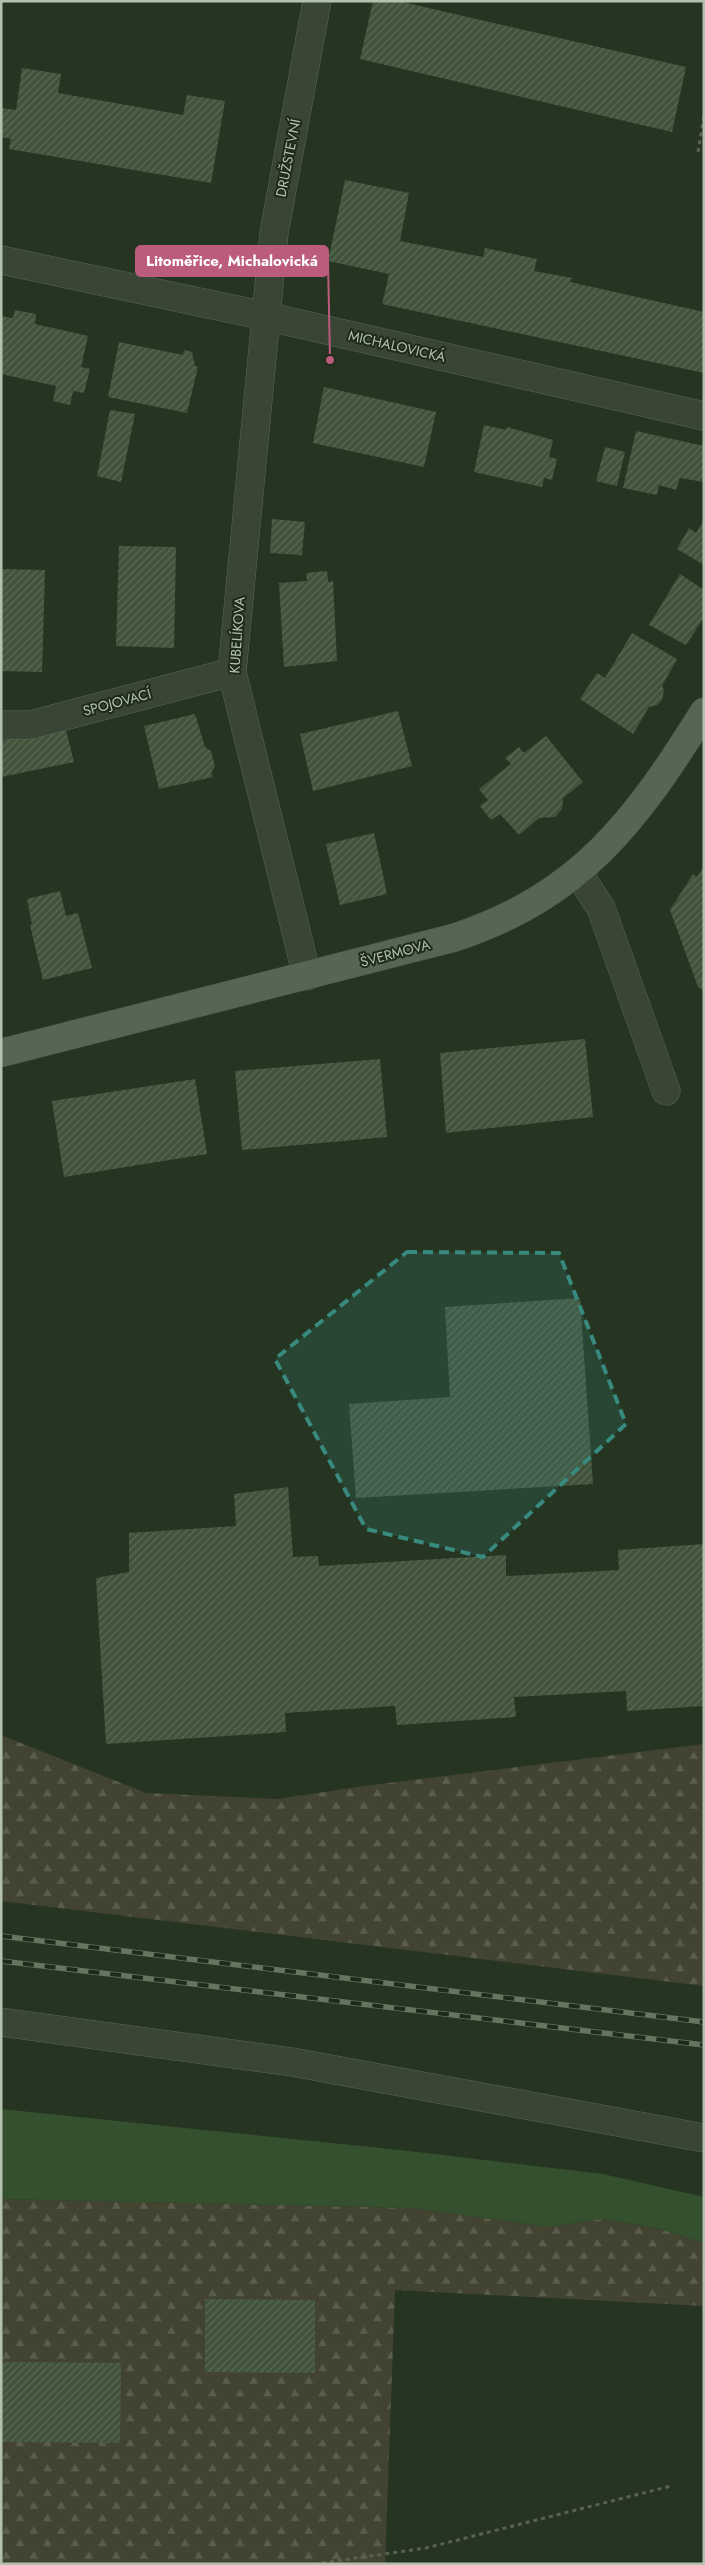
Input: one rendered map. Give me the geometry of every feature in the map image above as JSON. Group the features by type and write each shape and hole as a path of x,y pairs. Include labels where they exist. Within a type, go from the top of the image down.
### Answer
{"main road":[{"name":"ŠVERMOVA","path":"1,1053 307,976 485,928 516,914 545,897 578,873 609,844 677,754 704,712"}],"street":[{"name":"DRUŽSTEVNÍ","path":"265,316 274,233 317,1"},
{"name":"MICHALOVICKÁ","path":"1,260 265,316 704,416"},
{"name":"KUBELÍKOVA","path":"265,316 232,672 307,976"},
{"name":"SPOJOVACÍ","path":"1,725 30,725 232,672"},
{"path":"578,873 601,908 666,1091"},
{"path":"1,2022 292,2062 704,2138"}],"path":[{"path":"698,152 704,115"},
{"path":"314,2564 426,2548 671,2486"}],"highlighted area":[{"path":"407,1252 559,1253 626,1424 483,1557 366,1529 275,1359"}],"green space":[{"path":"1,1735 146,1793 278,1799 364,1786 704,1744 704,1986 1,1901"},
{"path":"1,2199 412,2208 549,2227 602,2219 657,2228 704,2243 704,2306 395,2290 385,2564 1,2564"}],"shaded area":[{"path":"1,2109 400,2150 603,2174 704,2197 704,2243 657,2228 602,2219 549,2227 412,2208 1,2199"}],"building":[{"path":"373,1 398,1 686,67 672,132 360,59"},
{"path":"22,68 61,74 58,93 183,115 187,95 225,101 211,183 9,149 11,139 1,137 1,108 16,110"},
{"path":"345,180 409,193 400,241 483,257 485,248 537,259 534,271 572,278 570,282 704,312 704,373 382,304 389,274 328,261"},
{"path":"15,310 36,314 35,324 88,336 81,367 90,369 84,393 73,391 70,405 53,401 56,386 1,374 1,316 13,318"},
{"path":"119,342 183,355 184,350 192,352 195,366 198,367 187,413 108,397"},
{"path":"324,387 436,412 424,467 313,443"},
{"path":"110,410 135,414 121,482 97,476"},
{"path":"484,425 506,430 507,427 553,440 549,457 557,459 552,480 544,478 542,487 474,472"},
{"path":"636,431 704,446 704,482 680,478 676,490 659,485 657,495 623,488"},
{"path":"605,447 625,452 617,486 596,481"},
{"path":"272,519 305,522 302,555 270,553"},
{"path":"704,520 704,565 677,549 689,528 696,533"},
{"path":"119,546 176,547 174,648 116,646"},
{"path":"1,569 45,570 42,672 1,671"},
{"path":"327,571 328,582 333,581 337,661 284,667 279,583 307,581 306,573"},
{"path":"680,574 704,590 704,617 686,645 649,625"},
{"path":"632,633 677,659 662,686 664,690 662,700 657,705 649,707 633,734 580,699 597,673 605,678"},
{"path":"398,711 412,766 313,791 300,734"},
{"path":"195,714 205,747 211,751 215,766 211,773 213,777 159,789 144,726"},
{"path":"65,726 74,762 1,777 1,741"},
{"path":"546,736 583,782 563,798 562,809 555,817 539,818 519,835 500,814 491,820 480,806 488,800 479,789 511,764 505,758 519,747 524,753"},
{"path":"374,833 387,894 340,905 326,844"},
{"path":"704,866 704,990 698,987 670,910 693,874 697,877"},
{"path":"60,891 66,916 78,913 92,968 43,980 30,925 32,924 27,899"},
{"path":"585,1039 593,1117 446,1133 440,1053"},
{"path":"380,1059 387,1137 242,1150 235,1071"},
{"path":"195,1079 207,1154 64,1177 52,1101"},
{"path":"580,1298 593,1484 356,1498 349,1404 450,1397 445,1307"},
{"path":"288,1487 293,1557 318,1556 319,1566 506,1555 506,1576 619,1570 618,1550 704,1544 704,1706 627,1711 626,1691 514,1697 516,1717 397,1725 395,1706 285,1713 286,1732 106,1744 96,1578 129,1572 129,1533 236,1526 234,1494"},
{"path":"205,2299 315,2300 315,2373 205,2372"},
{"path":"1,2362 121,2363 120,2443 1,2442"}],"railway":[{"path":"1,1936 704,2022"},
{"path":"1,1961 704,2045"}],"place":[{"name":"Litoměřice, Michalovická","path":"330,360"}]}
